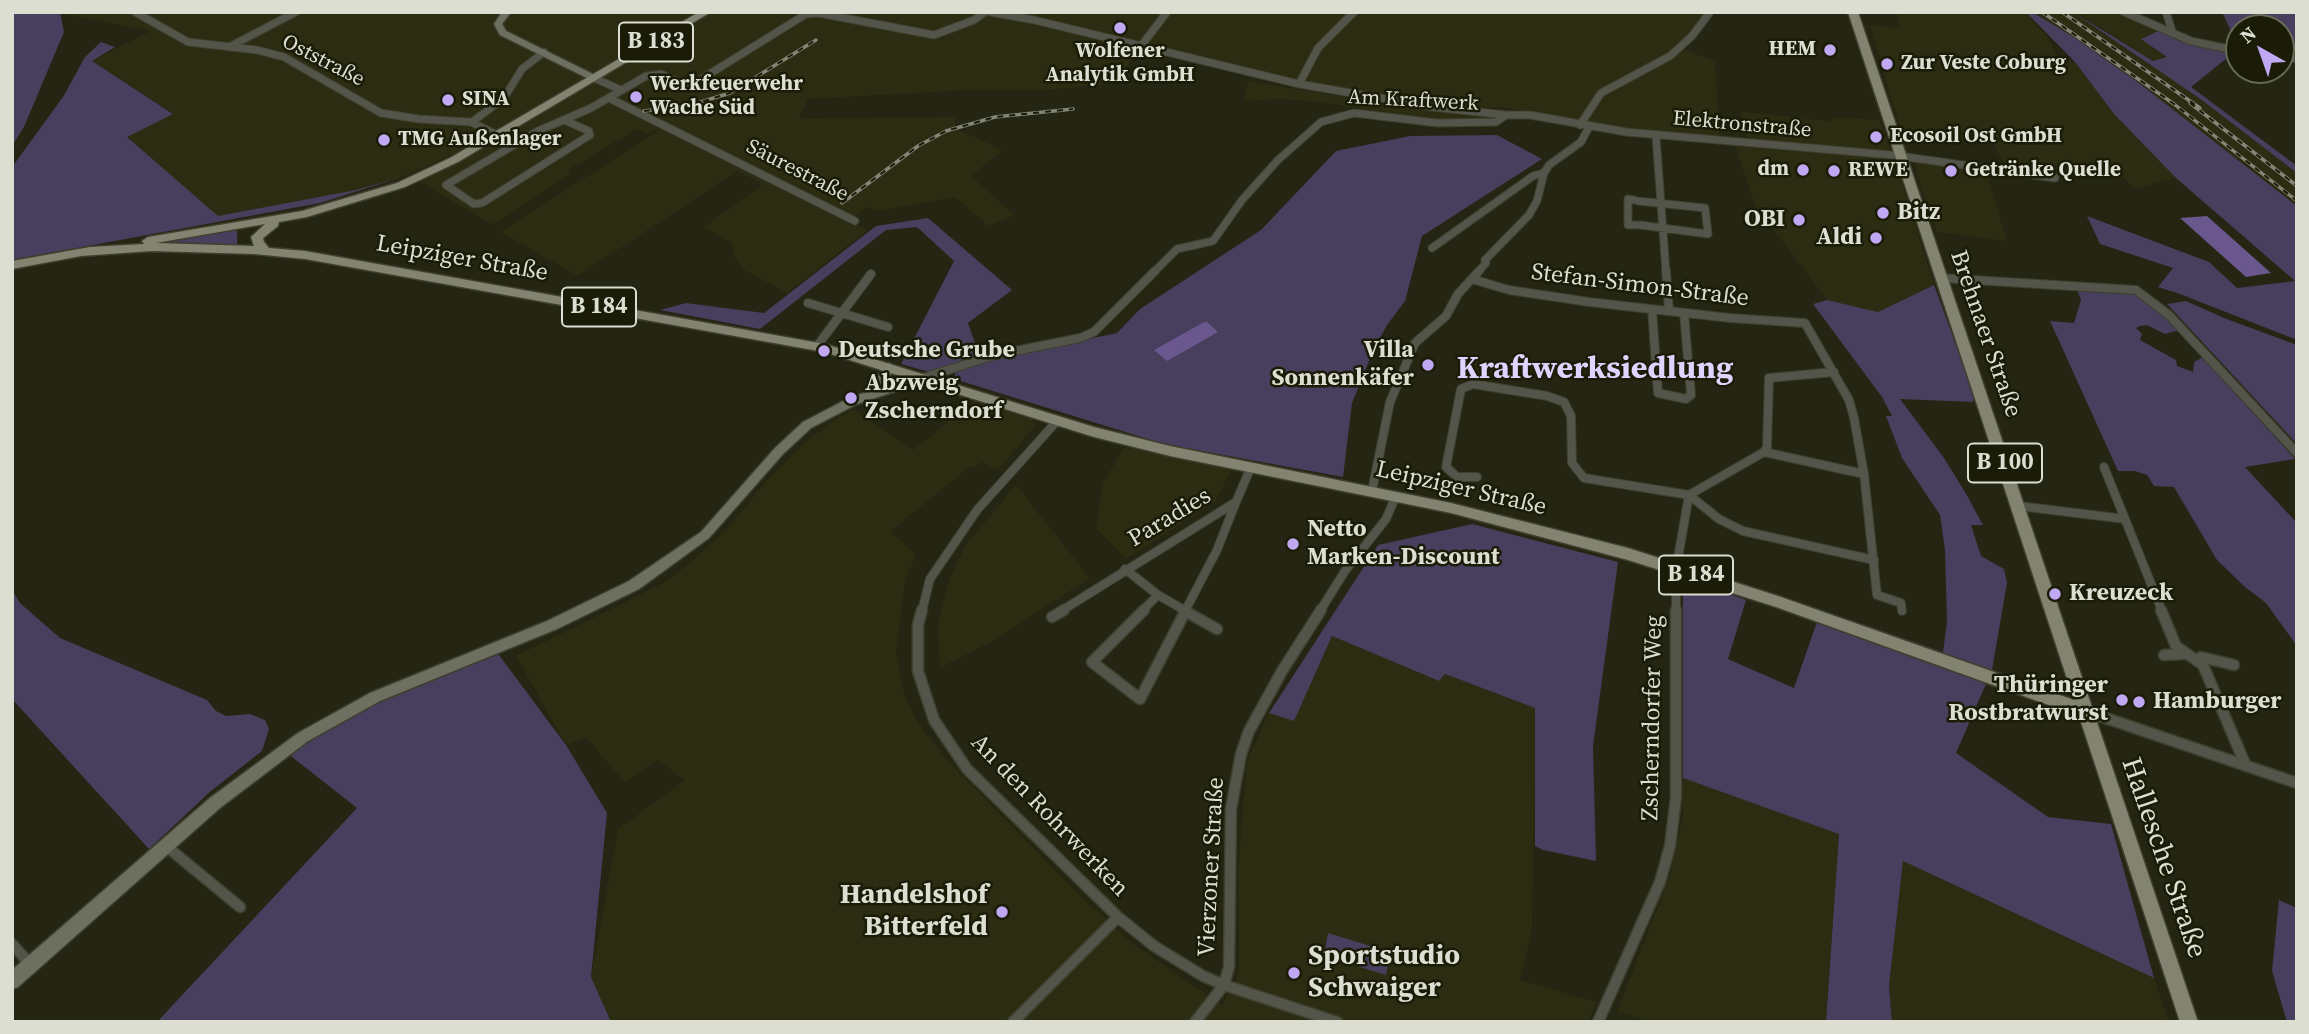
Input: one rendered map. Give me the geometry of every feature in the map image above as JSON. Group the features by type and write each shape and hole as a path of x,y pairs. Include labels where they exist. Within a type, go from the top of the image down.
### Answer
{"main road":[{"name":"B 183","path":"12,265 283,217 341,204 401,185 445,165 706,12"},
{"name":"Brehnaer Straße","path":"1853,12 2085,711"},
{"path":"259,250 258,234 283,217"},
{"path":"248,224 244,243 259,250"},
{"name":"B 184","path":"83,253 152,247 259,250"},
{"name":"Leipziger Straße","path":"259,250 330,258 817,346 1057,421 1154,447 1396,496 1534,528 1676,569 1790,606 2085,711"},
{"name":"Hallesche Straße","path":"2085,711 2189,1022"}],"street":[{"name":"Oststraße","path":"135,12 188,42 257,50 284,57 381,113 419,120 472,122 497,135"},
{"path":"229,47 296,12"},
{"path":"507,12 498,24 503,33 621,90"},
{"path":"564,120 589,131 590,135 482,203 474,204 446,185 510,146 564,120 610,98 646,76 656,73 682,84 695,83 808,14 934,35 988,12 1026,15 1299,84 1432,107 1506,115"},
{"path":"1141,46 1167,12"},
{"path":"1299,84 1318,48 1354,12"},
{"path":"1580,125 1601,93 1677,51 1710,12"},
{"path":"2124,12 2173,34 2225,48"},
{"path":"2166,12 2173,34"},
{"path":"472,122 504,98 523,69 544,52"},
{"name":"Säurestraße","path":"610,98 855,220"},
{"name":"Am Kraftwerk","path":"923,379 995,355 1080,338 1094,331 1177,249 1213,241 1242,200 1278,160 1326,119 1354,113 1437,123 1496,122 1506,115 1530,115 1580,125"},
{"name":"Elektronstraße","path":"1580,125 1656,136 1902,156 2055,178"},
{"path":"1372,491 1387,414 1406,360 1418,338 1446,316 1458,294 1486,263 1485,260 1533,209 1544,173 1554,160 1581,142 1589,127"},
{"path":"1656,136 1670,311"},
{"path":"1432,248 1533,176 1544,173"},
{"path":"1628,199 1661,203 1705,208 1708,234 1628,225 1628,199"},
{"path":"817,346 872,274"},
{"path":"1941,278 2136,290 2169,315 2297,453"},
{"name":"Stefan-Simon-Straße","path":"1472,279 1509,290 1652,309 1805,323 1834,372"},
{"path":"808,303 887,327"},
{"path":"1652,309 1658,393 1686,399 1691,395 1684,313"},
{"path":"875,393 889,367"},
{"path":"946,386 949,370"},
{"path":"1689,495 1764,452 1767,447 1769,377 1834,372 1849,400 1864,474 1877,595 1900,603 1902,612"},
{"path":"12,981 220,799 284,750 345,712 402,684 580,613 649,576 713,527 792,437 825,414 875,393 923,379"},
{"path":"1477,477 1457,477 1446,467 1461,389 1473,384 1546,396 1564,402 1571,416 1572,463 1584,478 1689,495 1718,519 1743,531 1874,561"},
{"name":"An den Rohrwerken","path":"1057,421 977,510 930,579 918,625 918,671 934,720 967,769 1034,831 1118,917 1154,946 1203,976 1224,985 1337,1022"},
{"path":"1764,452 1864,474"},
{"name":"Paradies","path":"1158,595 1092,662 1140,698 1217,550 1251,467"},
{"path":"2104,467 2176,646 2185,654 2199,660 2246,766"},
{"name":"Zscherndorfer Weg","path":"1598,1022 1660,882 1670,846 1676,797 1676,569 1689,495"},
{"name":"Vierzoner Straße","path":"1195,1022 1224,985 1229,967 1231,809 1241,754 1254,721 1282,671 1345,571 1385,519 1396,496"},
{"name":"Paradies","path":"1052,617 1236,502"},
{"path":"2019,506 2126,519"},
{"name":"Paradies","path":"1125,569 1184,612 1217,629"},
{"path":"2164,655 2185,654"},
{"path":"2199,660 2202,657 2234,665"},
{"path":"2085,711 2297,783"},
{"path":"166,846 240,907"},
{"name":"An den Rohrwerken","path":"1013,1022 1118,917"},
{"path":"12,944 31,965"}],"shaded area":[{"path":"12,12 60,12 64,32 24,127 12,146"},
{"path":"54,12 696,12 456,153 402,177 356,190 218,217 126,137 173,113 92,61 150,31"},
{"path":"714,12 1708,12 1677,47 1715,61 1720,140 1612,127 1502,107 1472,108 1429,104 1272,75 1140,42 1119,83 1044,90 971,90 808,99 799,118 954,117 957,129 1003,150 971,176 1015,215 988,226 955,197 878,211 867,207 850,221 868,230 787,293 744,270 735,258 732,243 704,227 763,184 737,171 578,276 500,232 658,131 656,129 648,134 637,129 567,171 571,174 493,225 418,181 447,168"},
{"path":"1896,12 2025,12 2046,35 2057,56 2075,62 2114,114 2176,178 2134,189 2124,178 2058,177 2006,169 1994,143 1902,135 1870,25 1901,28"},
{"path":"2026,12 2032,12 2072,36 2139,83 2297,206 2297,340 2158,287 2173,268 2100,244 2087,216 2209,262 2237,288 2295,281 2176,178 2114,114 2075,62"},
{"path":"2032,12 2073,12 2199,98 2297,173 2297,206 2139,83"},
{"path":"2073,12 2153,61 2167,57 2141,39 2160,30 2225,49 2225,60 2191,87 2297,166 2297,173 2199,98"},
{"path":"2076,12 2120,12 2160,30 2142,38 2168,57 2153,61"},
{"path":"2222,12 2297,12 2297,50 2295,14 2225,14 2225,18"},
{"path":"101,42 115,47 92,61 173,114 127,137 218,216 356,190 402,177 320,203 12,260 12,167 63,97 85,57"},
{"path":"1248,81 1420,110 1474,113 1515,111 1495,115 1497,117 1426,119 1320,102 1280,99 1243,101"},
{"path":"1741,112 1830,121 1835,117 1879,120 1890,149 1881,151 1748,142"},
{"path":"1497,135 1542,159 1422,236 1405,301 1387,325 1373,351 1352,403 1343,477 1164,444 954,379 956,371 996,358 1117,333 1140,309 1261,230 1336,151 1410,136"},
{"path":"1735,146 1895,161 1934,285 1878,312 1827,300 1755,205"},
{"path":"1918,160 1986,171 2007,241 1937,232 1917,175 1915,163"},
{"path":"2207,216 2271,273 2246,277 2180,218"},
{"path":"928,218 1012,290 968,323 979,355 929,372 901,364 954,261 917,227 886,230 760,329 660,310 686,303 764,313 876,226"},
{"path":"237,230 237,249 139,247 140,244"},
{"path":"1934,285 1974,394 1973,402 1900,399 1944,458 1965,492 1983,525 1971,525 1981,556 2004,569 2007,583 1992,670 1956,753 2048,817 2111,824 2154,978 1903,861 1889,986 1892,1022 1826,1022 1839,834 1683,778 1683,577 1746,600 1728,659 1794,688 1821,610 1943,652 1947,622 1945,550 1940,515 1902,458 1886,416 1892,416 1882,397 1813,304 1827,300 1878,312"},
{"path":"2077,290 2132,292 2164,314 2179,330 2165,334 2147,325 2140,326 2136,328 2142,334 2140,340 2176,360 2177,366 2193,372 2194,362 2203,357 2295,459 2245,467 2297,523 2297,646 2266,603 2217,560 2174,487 2154,486 2147,475 2135,471 2118,471 2050,321 2074,323 2081,300"},
{"path":"2186,301 2297,345 2297,444 2167,304"},
{"path":"1206,321 1218,332 1167,361 1154,350"},
{"path":"974,401 1032,419 1035,426 998,470 982,462 975,468 971,466 891,531 916,555 905,581 896,651 904,694 918,723 948,761 1077,893 1132,943 1222,1005 1239,973 1238,876 1246,764 1269,713 1294,720 1332,636 1439,681 1445,674 1536,708 1532,931 1520,980 1597,1002 1588,1022 611,1022 591,977 618,829 685,780 657,760 625,783 586,737 566,745 516,656 665,582 696,558 733,522 768,479 810,438 839,417 854,409 913,450"},
{"path":"1125,447 1231,470 1215,502 1126,559 1096,528 1103,482"},
{"path":"1016,485 1090,578 995,640 940,668 938,624 949,580 965,546"},
{"path":"1472,524 1618,562 1593,746 1596,861 1535,846 1535,708 1445,674 1439,681 1332,636 1294,721 1269,713 1378,545"},
{"path":"12,590 20,603 60,638 207,700 216,711 226,716 250,714 265,720 269,729 262,751 211,791 149,849 12,699"},
{"path":"496,651 566,745 607,813 591,977 611,1022 157,1022 357,808 287,753 344,717 400,689"},
{"path":"1683,778 1839,833 1826,1022 1651,1022 1617,1012 1670,875 1683,815"},
{"path":"1903,861 2154,978 2169,1022 1892,1022 1889,986"},
{"path":"2279,900 2297,908 2297,1022 2287,1022 2272,971"},
{"path":"1328,933 1390,952 1386,975 1324,956"}],"railway":[{"path":"2042,12 2174,104 2297,201"},
{"path":"2062,12 2200,108"},
{"path":"644,111 691,105 730,93 816,40"},
{"path":"2190,103 2297,186"},
{"path":"842,203 918,146 946,131 995,117 1073,109"}],"place":[{"name":"Wolfener Analytik GmbH","path":"1120,28"},
{"name":"HEM","path":"1830,50"},
{"name":"Zur Veste Coburg","path":"1887,64"},
{"name":"Werkfeuerwehr Wache Süd","path":"636,97"},
{"name":"SINA","path":"448,100"},
{"name":"Ecosoil Ost GmbH","path":"1876,137"},
{"name":"TMG Außenlager","path":"384,140"},
{"name":"dm","path":"1803,170"},
{"name":"REWE","path":"1834,171"},
{"name":"Getränke Quelle","path":"1951,171"},
{"name":"Bitz","path":"1883,213"},
{"name":"OBI","path":"1799,220"},
{"name":"Aldi","path":"1876,238"},
{"name":"Deutsche Grube","path":"824,351"},
{"name":"Villa Sonnenkäfer","path":"1428,365"},
{"name":"Abzweig Zscherndorf","path":"851,398"},
{"name":"Netto Marken-Discount","path":"1293,544"},
{"name":"Kreuzeck","path":"2055,594"},
{"name":"Thüringer Rostbratwurst","path":"2122,700"},
{"name":"Hamburger","path":"2139,702"},
{"name":"Handelshof Bitterfeld","path":"1002,912"},
{"name":"Sportstudio Schwaiger","path":"1294,973"}],"district":[{"name":"Kraftwerksiedlung","path":"1595,370"}]}
